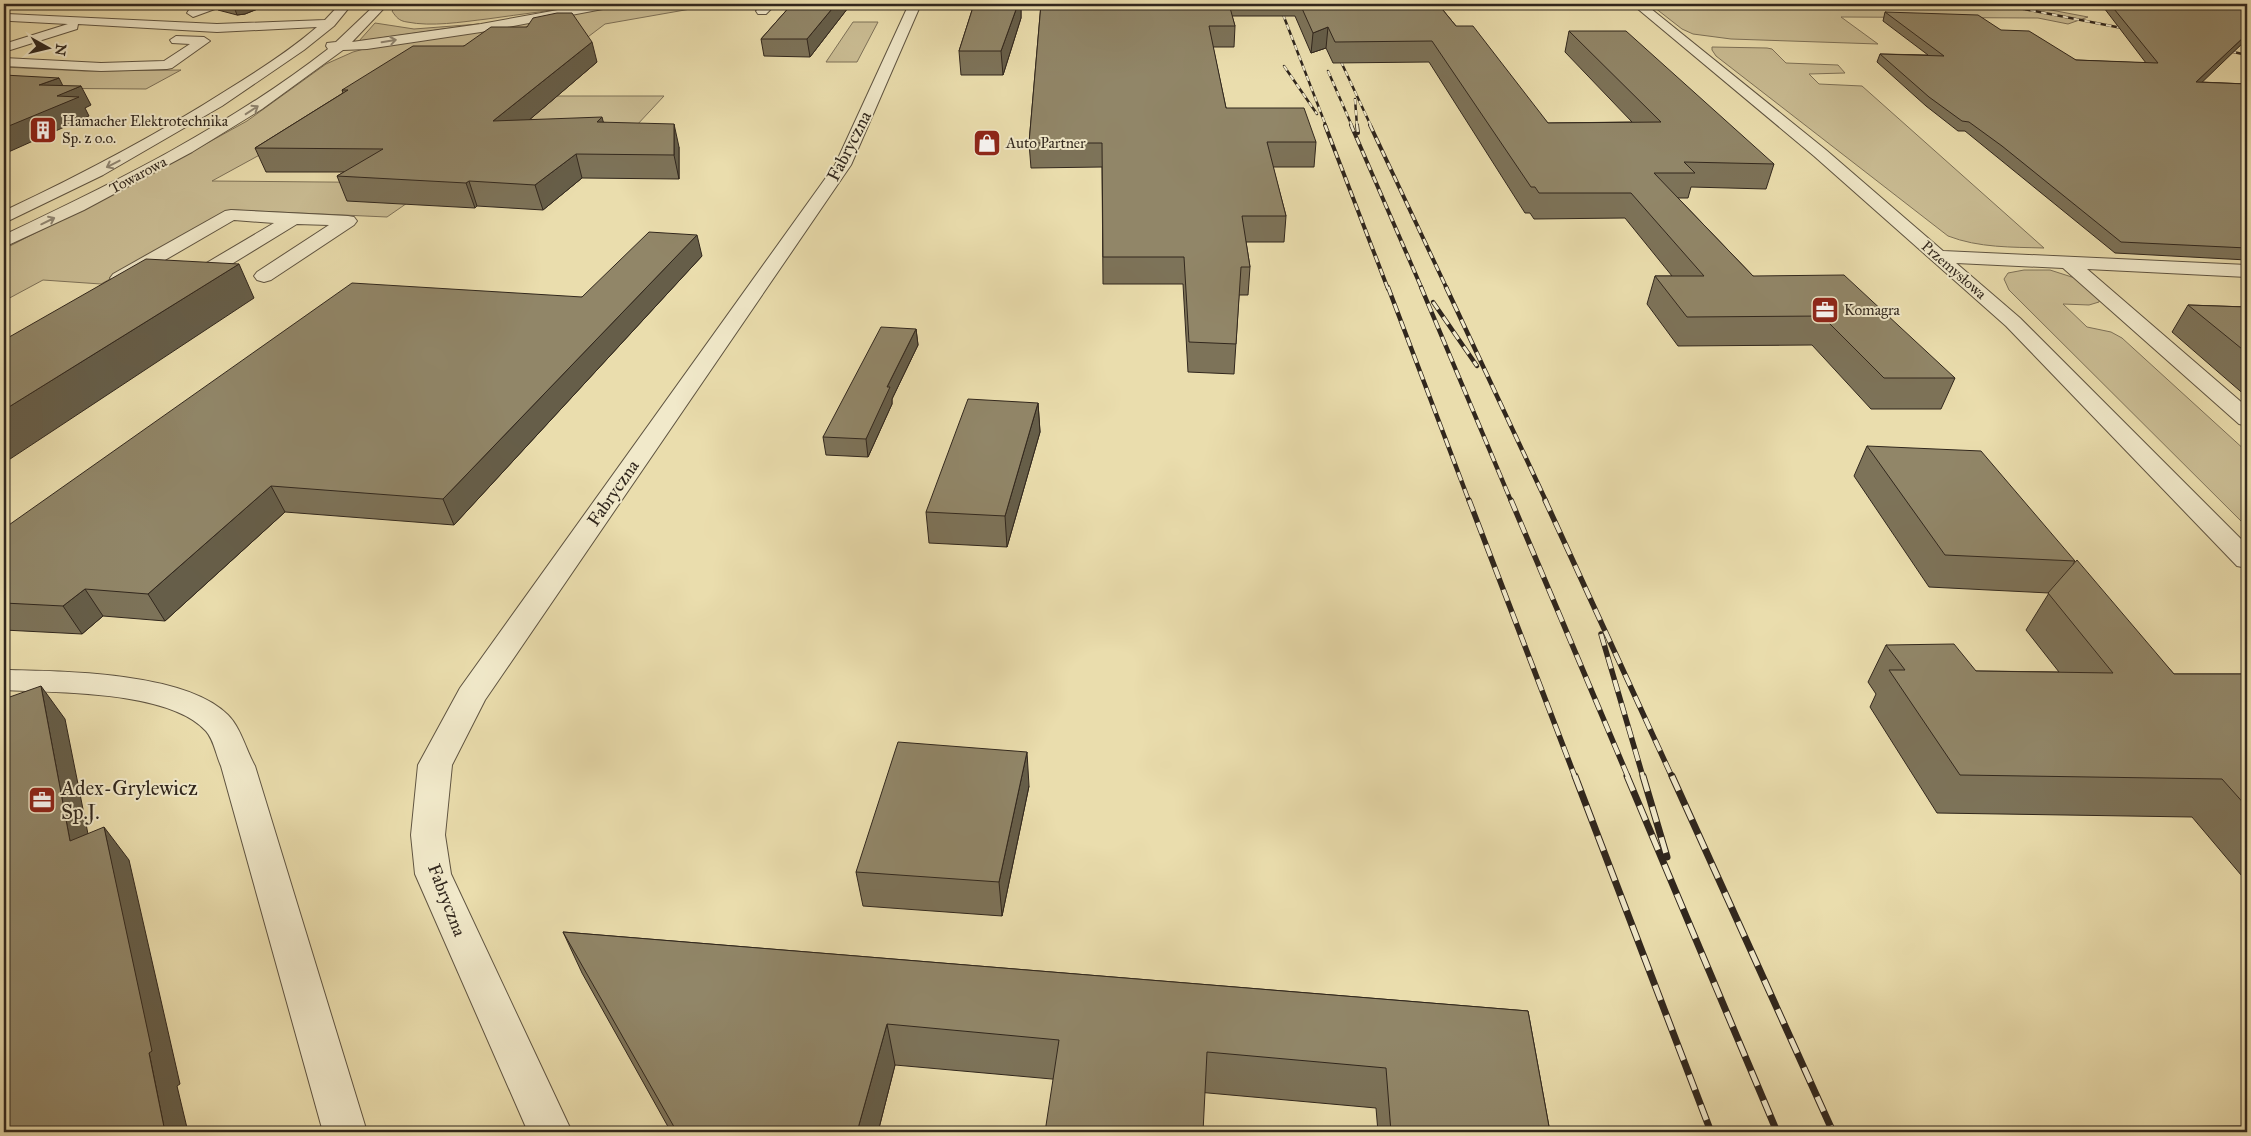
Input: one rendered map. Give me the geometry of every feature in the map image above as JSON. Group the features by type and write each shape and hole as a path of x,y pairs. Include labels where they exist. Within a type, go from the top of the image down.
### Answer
{"street":[{"path":"218,28 189,12 219,4"},
{"name":"Towarowa","path":"4,218 130,155 186,123 304,46 330,23 346,4"},
{"path":"304,46 341,47 481,28 608,4"},
{"name":"Fabryczna","path":"550,1132 434,874 428,835 435,765 471,696 844,165 915,4"},
{"name":"Przemysłowa","path":"1638,4 1820,153 2013,322 2247,560"},
{"path":"7,13 18,6"},
{"path":"7,13 88,21 218,28 330,23"},
{"name":"Towarowa","path":"4,242 165,161 227,125 271,97 341,47 379,13"},
{"path":"412,26 444,26 550,14"},
{"path":"4,48 88,21"},
{"path":"4,62 101,67 167,65 204,41 155,38 183,26"},
{"path":"100,289 231,215 348,221 264,276"},
{"path":"205,272 294,218"},
{"path":"1938,256 2247,271"},
{"path":"2068,262 2247,419"},
{"path":"137,268 166,270"},
{"path":"186,271 293,278"},
{"path":"4,680 118,687 183,701 217,722 238,766 346,1132"}],"shaded area":[{"path":"398,4 593,4 447,24 426,24 400,20 392,11"},
{"path":"623,4 719,4 605,24 568,52 265,152 212,181 436,183 387,217 232,210 101,284 43,280 4,301 4,249 166,166 247,121 326,64 353,52 371,47"},
{"path":"1650,4 2019,4 2088,17 2068,24 2038,18 1841,17 1878,44 1731,39 1693,34 1682,29"},
{"path":"853,22 878,22 857,62 826,62"},
{"path":"375,23 414,29 479,24 359,41"},
{"path":"1712,47 1767,48 1772,49 1786,63 1838,65 1845,73 1809,74 1819,84 1862,86 2044,248 1984,245 1948,236 1716,56"},
{"path":"4,67 85,71 181,70 146,89 4,88"},
{"path":"557,96 664,96 636,126 514,121 542,109"},
{"path":"2024,270 2050,270 2078,279 2101,297 2099,302 2089,305 2063,304 2087,327 2111,332 2122,338 2247,452 2247,527 2009,290 2004,279 2008,273"}],"building":[{"path":"792,4 836,4 807,39 761,39"},
{"path":"974,4 1018,4 1001,51 959,51"},
{"path":"1041,4 1229,4 1235,26 1209,26 1226,108 1304,108 1316,142 1267,142 1286,216 1242,216 1250,267 1241,267 1236,344 1189,342 1184,257 1103,257 1102,143 1029,143"},
{"path":"1300,4 1438,4 1456,26 1473,26 1548,123 1661,122 1569,31 1626,31 1774,164 1684,162 1695,173 1654,173 1753,276 1844,275 1955,378 1884,378 1822,316 1687,317 1655,276 1704,276 1631,193 1539,193 1535,187 1531,187 1432,41 1335,42 1328,27 1313,33"},
{"path":"2110,4 2247,4 2247,34 2196,82 2247,84 2247,248 2121,242 2002,146 1969,122 1962,121 1929,97 1880,54 1944,56 1885,12 1978,15 2001,30 2029,31 2076,60 2158,63"},
{"path":"557,13 572,13 592,42 493,121 602,117 597,122 674,124 674,155 576,154 535,185 337,176 383,149 255,148 348,90 342,90 413,46 464,46 491,27 527,27 533,18"},
{"path":"4,75 59,78 39,85 81,86 57,96 79,97 4,128"},
{"path":"649,232 697,235 443,499 271,486 148,594 85,589 63,606 4,603 4,527 352,283 582,297"},
{"path":"146,259 239,264 4,410 4,340"},
{"path":"2188,305 2247,307 2247,353"},
{"path":"881,327 916,329 887,387 890,387 866,439 823,437"},
{"path":"968,399 1038,403 1005,516 926,512"},
{"path":"1867,446 1981,451 2075,561 1945,555"},
{"path":"2077,560 2174,674 2247,674 2247,807 2222,779 1960,775 1889,670 1905,670 1886,645 1954,644 1976,671 2113,673 2048,593"},
{"path":"41,686 70,841 104,827 152,1051 149,1053 165,1132 4,1132 4,699"},
{"path":"898,742 1027,752 999,882 856,872"},
{"path":"563,932 1528,1011 1550,1132 1391,1132 1386,1068 1207,1052 1203,1132 1045,1132 1059,1040 887,1024 857,1132 677,1132"},
{"path":"2247,1126 2247,1132 2073,1132 2124,1130 2122,1127"}],"railway":[{"path":"1279,4 1326,126"},
{"path":"1998,4 2132,30"},
{"path":"2220,49 2247,55"},
{"path":"1336,51 1371,126"},
{"path":"1284,66 1317,114"},
{"path":"1328,71 1352,126"},
{"path":"1355,99 1357,126"},
{"path":"1325,125 1388,289"},
{"path":"1351,125 1422,289"},
{"path":"1357,125 1358,133"},
{"path":"1370,125 1447,289"},
{"path":"1388,287 1469,501"},
{"path":"1421,287 1511,501"},
{"path":"1446,287 1546,501"},
{"path":"1433,302 1477,366"},
{"path":"1469,500 1575,777"},
{"path":"1511,500 1628,777"},
{"path":"1545,500 1672,777"},
{"path":"1601,634 1643,777"},
{"path":"1575,776 1711,1132"},
{"path":"1627,776 1777,1132"},
{"path":"1643,776 1667,857"},
{"path":"1672,776 1833,1132"}],"place":[{"name":"Hamacher Elektrotechnika Sp. z o.o.","path":"43,130"},
{"name":"Auto Partner","path":"987,143"},
{"name":"Komagra","path":"1825,310"},
{"name":"Adex-Grylewicz Sp.J.","path":"42,800"}]}
